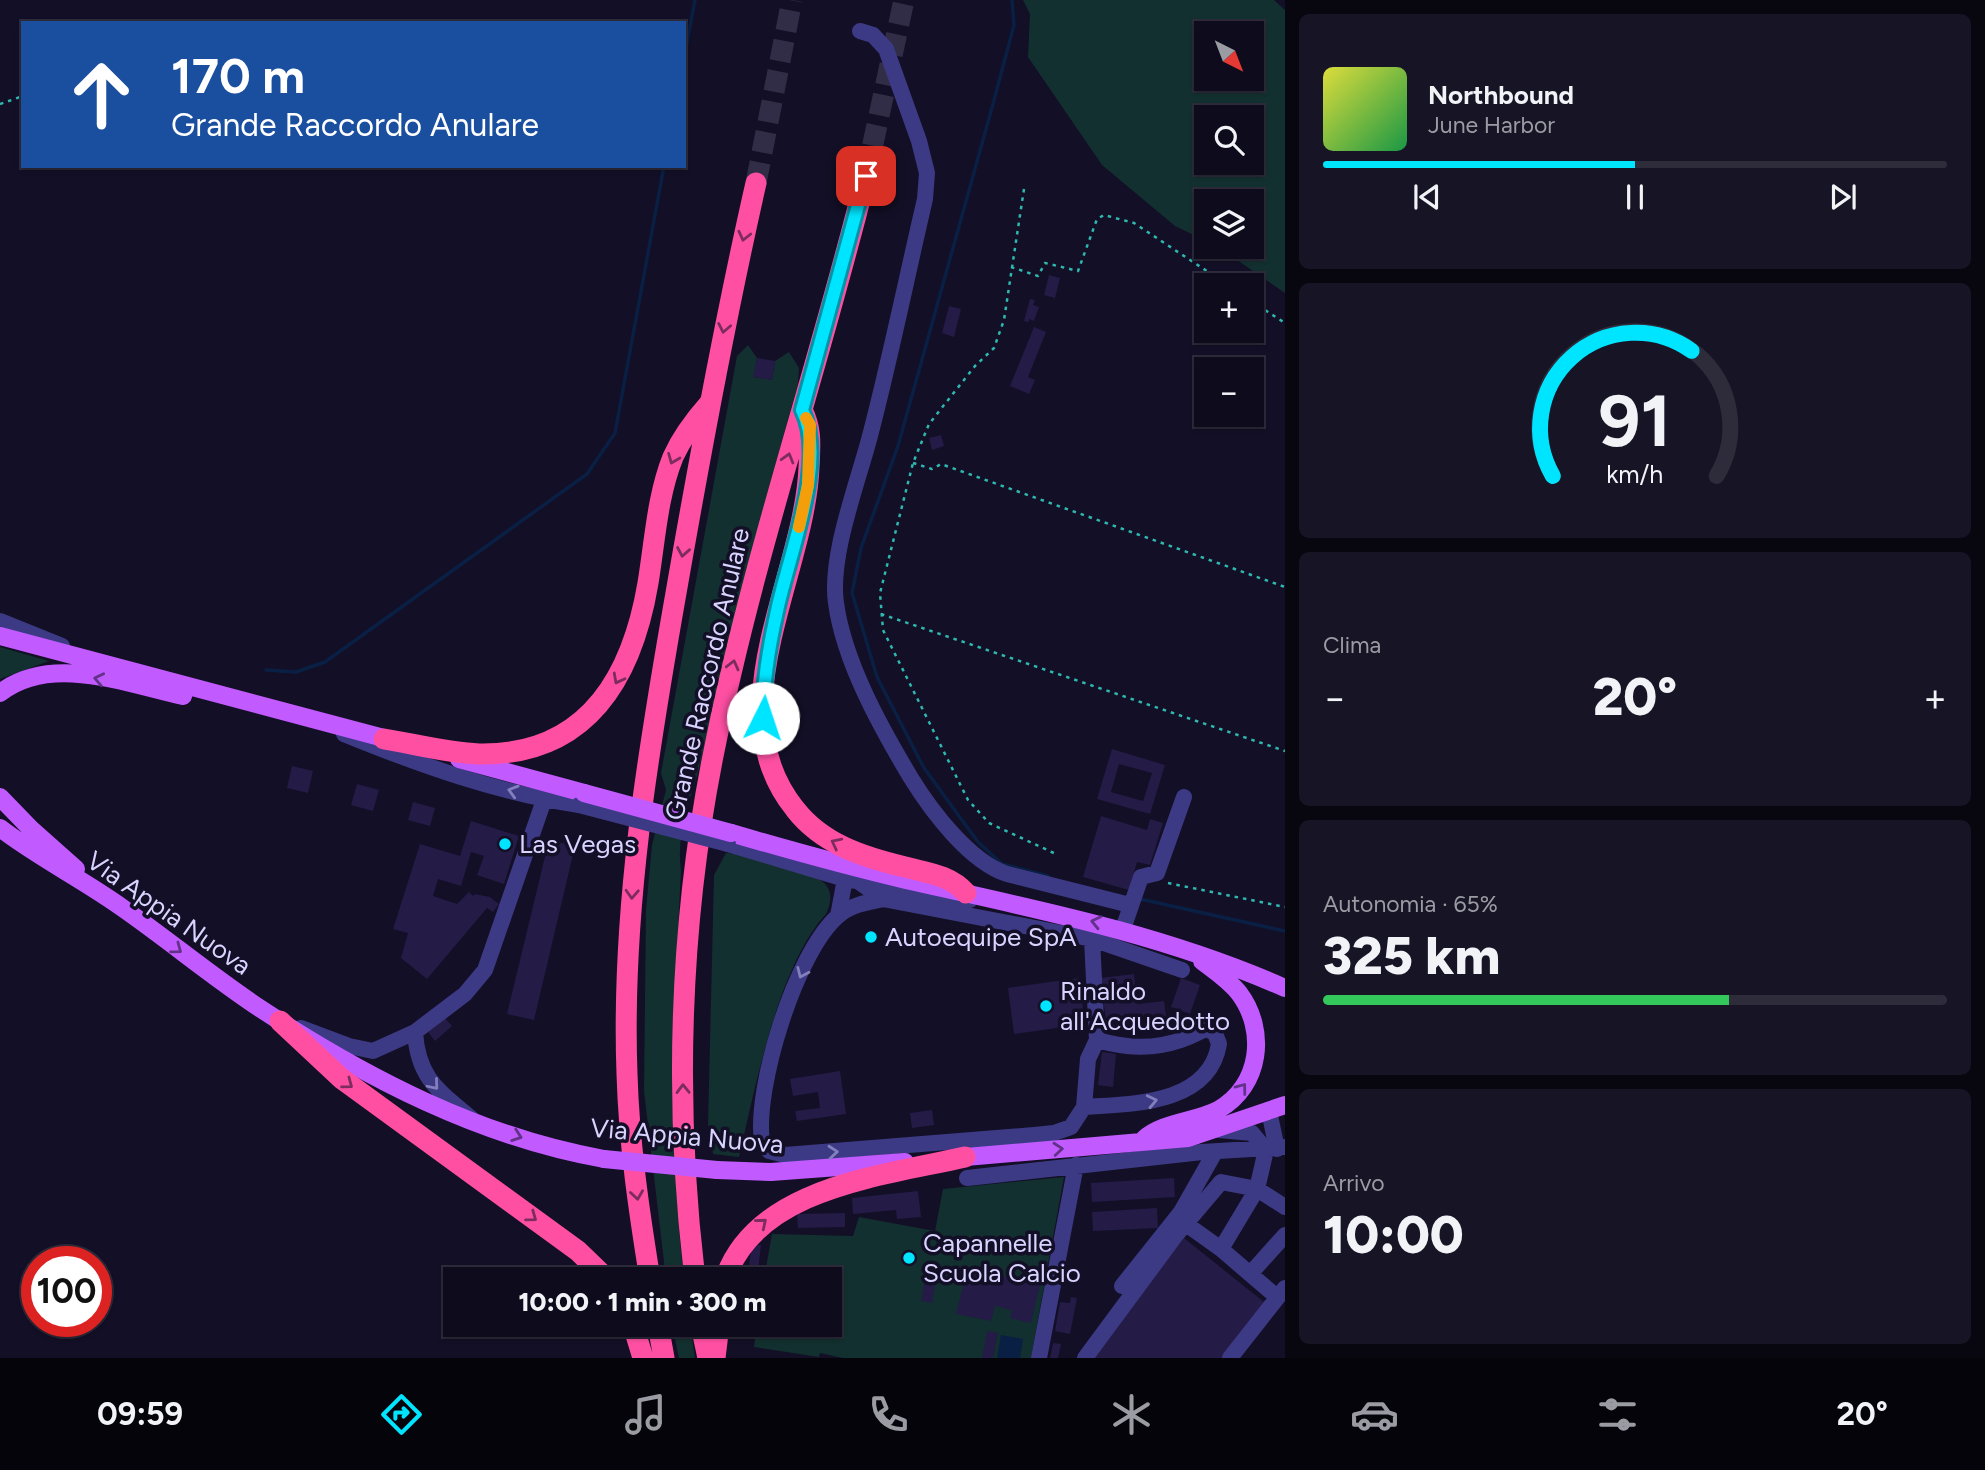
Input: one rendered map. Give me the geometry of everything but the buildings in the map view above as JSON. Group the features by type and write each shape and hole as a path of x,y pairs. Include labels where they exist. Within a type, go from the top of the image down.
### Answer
{"highway":[{"name":"Grande Raccordo Anulare","path":"694,1267 682,1085 691,898 712,758 764,541 866,176"},
{"name":"Grande Raccordo Anulare","path":"648,1267 635,1186 627,1077 632,893 658,696 710,402 756,183"},
{"path":"384,738 476,754 513,752 559,737 597,709 622,672 640,619 661,499 673,458 687,430 710,402"},
{"path":"802,410 810,425 808,485 776,611 763,698 764,737 772,770 796,811 833,843 885,862 954,880 966,893"},
{"path":"280,1021 342,1079 578,1251 595,1267"},
{"path":"732,1267 749,1236 779,1211 831,1191 966,1167"},
{"path":"637,1337 643,1358"},
{"path":"660,1337 664,1358"},
{"path":"704,1337 708,1358"},
{"path":"715,1358 718,1337"}],"main road":[{"path":"0,636 384,738 582,799 729,839 1123,929 1185,949 1285,988"},
{"path":"0,693 24,678 64,674 263,707"},
{"path":"0,797 31,829 123,908"},
{"name":"Via Appia Nuova","path":"0,828 123,908 280,1021 384,1083 477,1123 562,1150 604,1159 717,1170 966,1167 995,1154 1182,1139 1220,1130 1277,1108"},
{"path":"1141,1142 1153,1131 1188,1122 1224,1107 1244,1087 1254,1067 1255,1029 1244,1001 1229,982 1185,949"}],"street":[{"path":"860,32 873,34 886,50 919,141 927,173 925,199 872,429 838,557 836,603 849,654 896,753 922,795 977,859 990,869 1130,905"},
{"path":"0,621 100,662"},
{"path":"310,720 415,762 544,800 582,799"},
{"path":"1123,929 1141,877 1157,873 1184,797"},
{"path":"280,1021 349,1046 373,1051 415,1032 465,994 485,970 544,800"},
{"path":"729,839 852,881 936,897 1018,905"},
{"path":"852,881 883,898 1092,939 1182,970"},
{"path":"852,881 838,916 807,961 778,1034 762,1110 762,1142 769,1151 785,1156 1054,1133 1072,1126 1084,1107 1088,1059 1097,1040 1092,939"},
{"path":"838,916 859,905 883,898"},
{"path":"1084,1107 1142,1104 1173,1094 1211,1067 1219,1044 1215,1033 1207,1029 1170,1043 1146,1047 1124,1047 1097,1040"},
{"path":"415,1032 417,1056 426,1075 436,1089 477,1123"},
{"path":"1221,1249 1257,1189 1276,1149 1277,1108"},
{"path":"1220,1130 1252,1133 1276,1149"},
{"path":"995,1154 1034,1135"},
{"path":"966,1167 1076,1165 1276,1149"},
{"path":"1215,1152 1221,1182"},
{"path":"1122,1286 1181,1212 1215,1152"},
{"path":"1039,1358 1076,1165"},
{"path":"1221,1182 1257,1189 1285,1207"},
{"path":"1085,1358 1221,1182"},
{"path":"1186,1224 1251,1274 1281,1292 1230,1358"},
{"path":"1251,1274 1285,1235"}],"path":[{"path":"0,104 21,97"},
{"path":"1024,189 1004,320 994,348 975,366 929,424 913,463 880,593 881,614 883,630 968,800 989,823 1056,854"},
{"path":"1011,267 1038,276 1045,263 1078,271 1097,219 1104,215 1133,223 1172,245 1211,273"},
{"path":"1264,309 1285,323"},
{"path":"913,463 932,469 941,464 1285,587"},
{"path":"881,614 1285,751"},
{"path":"1167,883 1285,907"}],"green space":[{"path":"1023,0 1274,0 1285,10 1285,293 1264,279 1264,273 1256,273 1235,259 1264,259 1264,189 1194,189 1194,235 1175,226 1102,165 1028,57 1030,14"},
{"path":"748,345 757,358 754,377 772,380 775,361 789,352 799,368 798,384 747,569 683,827 674,1075 676,1176 683,1267 665,1267 644,1091 646,910 652,845 666,790 661,773 737,356"},
{"path":"0,647 49,661 0,679"},
{"path":"726,853 745,855 814,877 823,882 829,890 830,900 826,914 794,964 782,996 770,1030 739,1157 713,1154 708,1126 714,875"},
{"name":"Capannelle Scuola Calcio","path":"1064,1177 1031,1358 843,1358 820,1353 819,1357 754,1347 755,1337 842,1337 842,1267 766,1267 772,1234 853,1236 859,1217 935,1231 943,1189"},
{"path":"675,1337 692,1337 695,1358 679,1358"}],"water":[{"path":"1001,1335 1023,1339 1020,1358 997,1358"}],"waterway":[{"path":"686,47 695,0"},
{"path":"1012,0 1014,25 993,104 898,446 861,548 852,593 877,677 924,768 978,842 1002,864 1048,876"},
{"path":"266,670 296,672 325,662 587,474 615,433 664,168"},
{"path":"1140,899 1285,931"}],"tunnel":[{"path":"756,183 792,0"},
{"path":"866,176 904,0"}],"slow traffic":[{"path":"799,527 808,485 810,425 806,418"}],"place":[{"name":"Las Vegas","path":"505,844"},
{"name":"Autoequipe SpA","path":"871,937"},
{"name":"Rinaldo all'Acquedotto","path":"1046,1006"},
{"name":"Capannelle Scuola Calcio","path":"909,1258"}],"route":[{"path":"763,718 763,698 776,611 808,485 810,425 802,410 866,176"}]}
